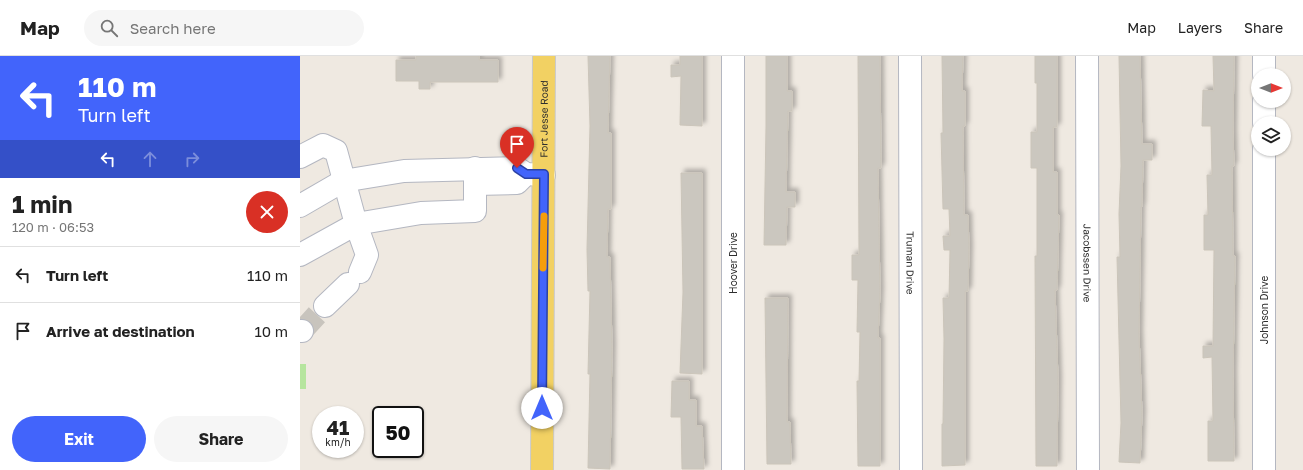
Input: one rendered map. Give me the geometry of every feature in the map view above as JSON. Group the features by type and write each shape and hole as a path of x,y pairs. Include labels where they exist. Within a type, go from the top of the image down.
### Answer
{"main road":[{"name":"Fort Jesse Road","path":"542,470 535,174 544,56"}],"street":[{"name":"Hoover Drive","path":"733,56 733,470"},
{"name":"Truman Drive","path":"910,56 912,470"},
{"name":"Jacobssen Drive","path":"1087,56 1088,470"},
{"path":"1264,56 1264,68"},
{"path":"300,157 323,145 336,151 356,224 367,255 354,278 325,306"},
{"name":"Johnson Drive","path":"1264,156 1264,470"},
{"path":"300,206 344,181 404,171 475,176 517,168 535,174"},
{"path":"300,255 356,224 421,213 475,211 475,176"}],"green space":[{"path":"300,364 306,364 306,389 300,389"}],"building":[{"path":"416,56 479,56 479,60 498,60 498,82 430,82 430,89 419,89 419,81 396,81 396,60 416,60"},
{"path":"588,56 610,56 608,133 611,133 611,209 608,209 607,257 610,257 612,347 610,469 588,468 590,291 588,291 587,249 590,126"},
{"path":"680,56 702,56 702,126 680,125 681,76 671,77 671,65 680,65"},
{"path":"766,56 787,56 787,91 792,91 792,111 788,111 786,192 795,192 795,207 787,207 786,245 764,245"},
{"path":"858,56 880,56 881,168 878,168 880,292 878,338 880,338 880,466 858,466 857,381 859,381 860,332 857,332 858,280 852,280 852,255 859,255"},
{"path":"942,56 963,56 962,91 965,91 965,126 963,126 964,215 968,215 969,248 968,291 965,291 965,465 942,466 944,339 943,298 949,298 950,250 944,250 943,236 950,236 949,209 943,209 941,133 943,133"},
{"path":"1035,56 1057,56 1057,127 1053,127 1053,172 1057,172 1057,215 1059,215 1057,290 1055,290 1058,379 1057,466 1036,466 1035,256 1037,256 1037,168 1031,168 1031,132 1037,132 1037,83 1035,83"},
{"path":"1119,56 1140,56 1142,144 1152,144 1152,160 1143,160 1141,207 1139,334 1142,414 1140,463 1119,462 1121,423 1117,257 1120,257 1119,214 1121,166"},
{"path":"1213,56 1234,56 1234,166 1232,166 1233,256 1235,256 1233,374 1234,461 1208,461 1208,421 1213,421 1212,357 1203,358 1203,346 1213,346 1214,250 1204,250 1204,215 1208,215 1207,175 1212,175 1211,126 1202,126 1203,90 1214,91"},
{"path":"681,173 702,173 702,374 680,373 683,292"},
{"path":"765,298 788,298 787,422 790,422 791,464 767,464"},
{"path":"672,381 689,381 689,400 696,400 696,426 702,426 704,469 682,469 681,417 671,417"}],"tunnel":[{"path":"302,331 325,306"}],"slow traffic":[{"path":"543,268 544,216"}],"route":[{"path":"517,168 526,174 544,174 542,408"}]}
